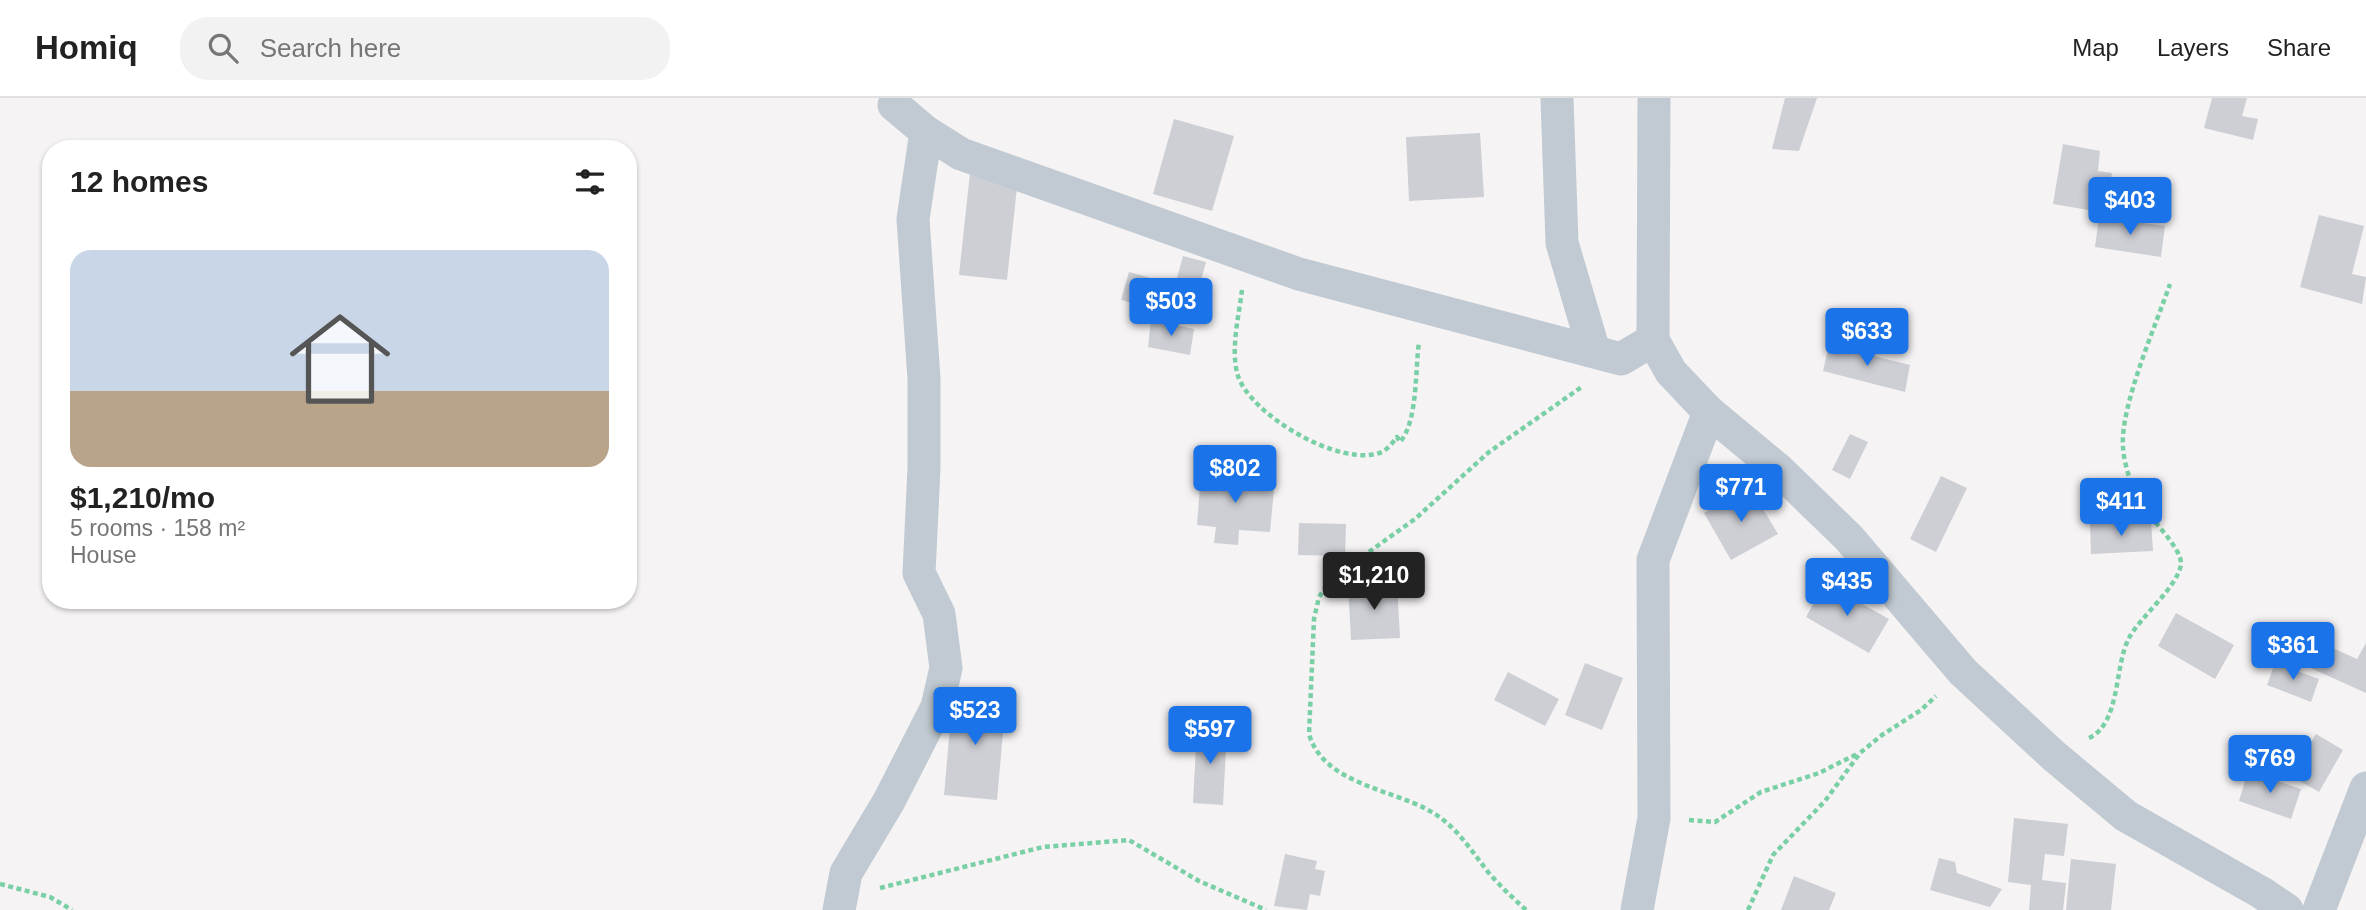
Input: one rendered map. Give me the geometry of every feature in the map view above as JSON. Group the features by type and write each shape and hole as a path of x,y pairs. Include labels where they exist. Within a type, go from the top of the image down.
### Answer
{"street":[{"path":"1557,98 1562,243 1607,355"},
{"path":"1654,98 1653,340 1671,372 1709,412 1779,470 1849,538 1963,672 2054,756 2126,816 2287,910"},
{"path":"894,104 926,132 961,154 1299,274 1607,355 1653,340"},
{"path":"840,904 846,873 889,801 937,707 946,668 939,614 919,573 925,468 924,379 913,219 926,132"},
{"path":"1637,910 1654,818 1653,560 1709,412"},
{"path":"2319,910 2366,788"}],"path":[{"path":"1246,255 1235,359 1238,376 1245,391 1265,413 1296,434 1346,453 1368,455 1384,451 1397,437 1400,442 1410,427 1423,307"},
{"path":"2054,756 2099,734 2115,698 2129,638 2162,596 2181,566 2180,559 2158,523 2144,507 2132,483 2123,447 2126,413 2170,284"},
{"path":"1526,910 1507,893 1470,846 1440,816 1346,776 1313,748 1309,734 1314,619 1319,597 1331,579 1415,519 1489,452 1607,355"},
{"path":"1654,818 1715,822 1761,792 1819,773 1860,753 1921,710 1963,672"},
{"path":"1748,910 1773,855 1825,801 1860,753"},
{"path":"840,904 1043,847 1129,840 1199,881 1266,910"},
{"path":"0,884 50,897 72,910"}],"building":[{"path":"1785,98 1817,98 1799,151 1772,149"},
{"path":"2212,98 2247,98 2242,116 2258,119 2253,140 2204,128"},
{"path":"1174,119 1234,136 1212,211 1153,194"},
{"path":"1480,133 1484,197 1409,201 1406,137"},
{"path":"2063,144 2100,151 2098,171 2112,173 2106,207 2119,209 2118,215 2053,204"},
{"path":"970,173 1018,178 1007,280 959,275"},
{"path":"2319,215 2364,226 2352,274 2366,277 2362,304 2300,287"},
{"path":"2099,217 2165,226 2161,257 2095,247"},
{"path":"1183,256 1206,262 1190,319 1121,300 1129,272 1175,285"},
{"path":"1151,320 1194,329 1190,355 1148,347"},
{"path":"1829,345 1910,365 1905,392 1823,371"},
{"path":"1850,434 1868,442 1850,479 1832,470"},
{"path":"1201,473 1275,479 1270,532 1239,530 1238,545 1214,543 1216,527 1197,525"},
{"path":"1941,476 1967,488 1936,552 1910,539"},
{"path":"1750,487 1778,534 1731,560 1704,513"},
{"path":"2151,521 2153,551 2091,554 2090,524"},
{"path":"1299,523 1346,524 1345,556 1298,555"},
{"path":"1397,583 1400,638 1351,640 1348,585"},
{"path":"1825,583 1889,619 1869,653 1806,617"},
{"path":"2176,613 2234,645 2215,679 2158,646"},
{"path":"2306,636 2357,659 2366,643 2366,693 2295,661"},
{"path":"1585,663 1623,678 1602,730 1565,715"},
{"path":"2275,663 2319,679 2311,702 2267,685"},
{"path":"1508,672 1559,699 1545,726 1494,700"},
{"path":"953,694 1006,699 997,800 944,795"},
{"path":"1197,727 1227,729 1223,805 1193,803"},
{"path":"2316,734 2343,750 2319,792 2291,776"},
{"path":"2248,771 2301,789 2291,819 2239,801"},
{"path":"2014,818 2068,824 2064,856 2045,854 2042,880 2066,883 2063,910 2029,910 2031,885 2008,882"},
{"path":"1285,854 1317,861 1315,869 1325,871 1320,896 1310,894 1307,910 1274,906"},
{"path":"1939,858 1955,862 1957,873 2002,889 1990,907 1930,890"},
{"path":"2071,859 2116,864 2111,910 2066,910"},
{"path":"1794,876 1836,893 1829,910 1781,910"}]}
